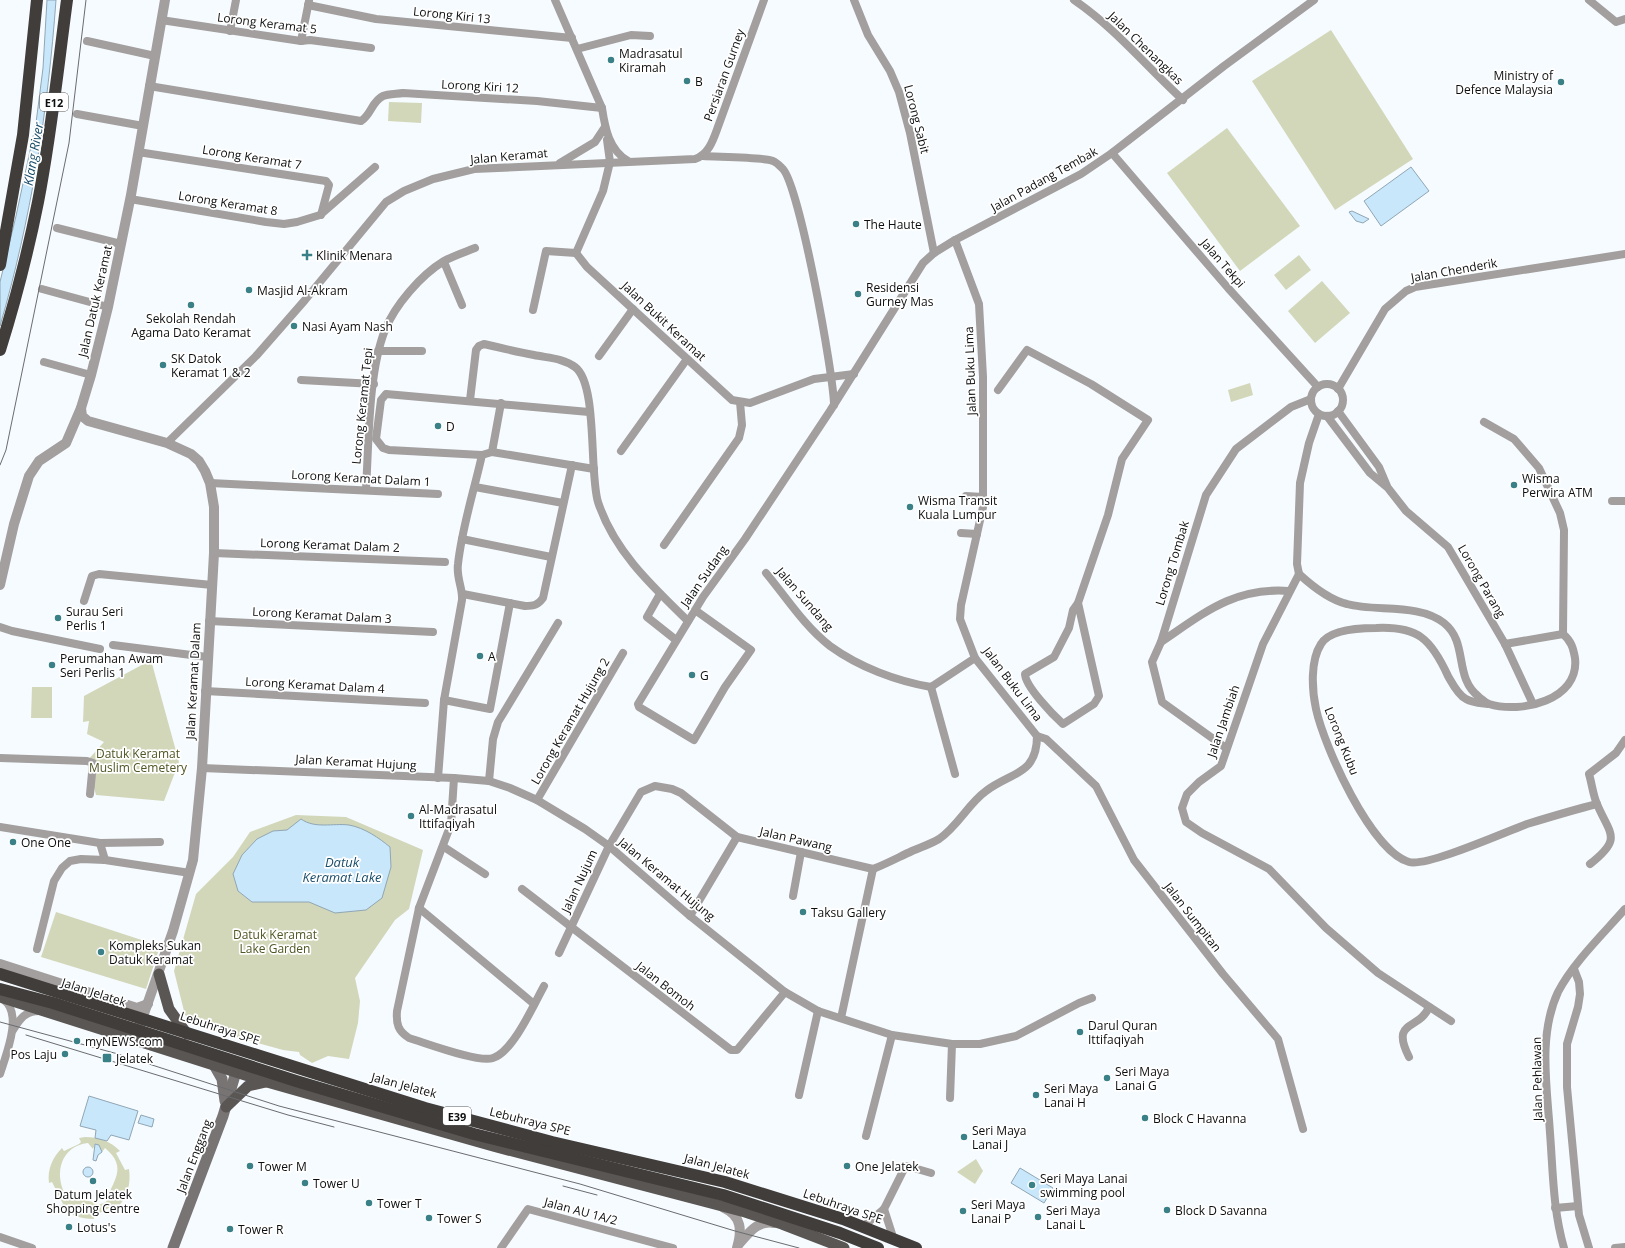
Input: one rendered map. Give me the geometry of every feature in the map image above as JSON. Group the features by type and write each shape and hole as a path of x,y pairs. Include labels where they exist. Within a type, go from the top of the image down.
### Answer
{"highway":[{"name":"E12","path":"0,265 23,135 37,0"},
{"name":"E12","path":"0,350 12,310 38,203 54,104 66,0"},
{"name":"Lebuhraya SPE","path":"0,974 56,990 425,1108 552,1142 725,1182 843,1219 887,1235 916,1248"},
{"name":"E39","path":"0,989 53,1003 296,1081 474,1134 723,1195 840,1233 878,1248"}],"main road":[{"name":"Jalan Jelatek","path":"0,974 142,1021 191,1039 536,1135 735,1184 865,1225 916,1248"},
{"path":"159,974 169,1009 175,1020 191,1039"},
{"path":"0,997 136,1039 267,1082 493,1146 745,1212 782,1224 844,1248"},
{"path":"226,1049 236,1059 236,1072"},
{"path":"214,1065 224,1086 226,1107"},
{"name":"Jalan Enggang","path":"173,1248 226,1107 236,1072"},
{"path":"226,1107 248,1086 267,1082"},
{"path":"735,1184 734,1191 737,1200 745,1212"}],"street":[{"name":"Jalan Datuk Keramat","path":"0,585 14,524 29,476 39,461 62,447 73,429 92,375 108,307 130,199 165,0"},
{"path":"230,31 236,0"},
{"path":"533,310 546,251 576,253 603,191 610,162 602,108 555,0"},
{"name":"Persiaran Gurney","path":"703,156 711,143 719,124 764,0"},
{"name":"Lorong Sabit","path":"854,0 868,35 900,92 910,133 934,253"},
{"name":"Jalan Chenangkas","path":"1074,0 1093,14 1136,52 1183,100"},
{"name":"Jalan Padang Tembak","path":"854,374 923,263 934,253 955,240 1081,174 1112,153 1183,100 1224,66 1314,0"},
{"path":"1589,0 1616,22 1625,19"},
{"path":"301,41 308,2"},
{"name":"Lorong Kiri 13","path":"308,2 376,19 572,38"},
{"name":"Lorong Keramat 5","path":"161,20 301,41 310,40 371,48"},
{"path":"577,48 631,35 650,36"},
{"path":"87,41 155,56"},
{"name":"Lorong Kiri 12","path":"149,86 361,121 367,117 376,102 383,96 403,94 537,101 602,108"},
{"path":"77,114 143,126"},
{"path":"605,127 617,153 629,161"},
{"name":"Jalan Keramat","path":"558,164 595,142 605,127"},
{"name":"Lorong Keramat 7","path":"138,152 326,181 329,184 320,215"},
{"name":"Jalan Tekpi","path":"1112,153 1228,288 1318,387"},
{"path":"703,156 772,160 784,169 793,189 809,259 832,377 834,405"},
{"name":"Jalan Keramat","path":"166,443 256,356 305,300 386,202 404,191 433,179 474,169 695,159 703,156"},
{"name":"Lorong Keramat 8","path":"130,199 278,223 297,222 320,215 375,167"},
{"path":"57,228 121,244"},
{"name":"Jalan Buku Lima","path":"873,869 939,839 954,826 976,799 987,790 1023,771 1031,763 1035,755 1038,736 975,658 960,619 961,605 983,507 983,377 979,304 955,240"},
{"name":"Lorong Keramat Tepi","path":"366,489 378,351 386,328 402,302 424,275 444,262 475,248"},
{"name":"Jalan Bukit Keramat","path":"576,253 587,267 732,400 740,402"},
{"name":"Jalan Chenderik","path":"1338,389 1385,309 1395,299 1410,289 1625,254"},
{"path":"444,262 462,305"},
{"path":"42,289 108,307"},
{"path":"599,356 633,309"},
{"path":"470,400 476,350 479,346 484,344 558,359 575,367 583,378 593,431 594,469 598,500 606,523 623,551 647,582 688,621"},
{"path":"998,390 1027,350 1091,384 1148,420 1122,458 1102,533 1078,603 1073,610 1069,628 1054,657 1025,674 1025,678 1037,695 1063,724 1094,704 1099,696 1078,603"},
{"path":"378,351 422,351"},
{"path":"621,451 687,359"},
{"path":"44,362 92,375"},
{"path":"664,545 740,438 742,426 740,402 750,403 814,380 854,374"},
{"name":"Jalan Sudang","path":"695,610 752,650 725,687 694,740 638,705 695,610 745,539 854,374"},
{"path":"301,380 374,384"},
{"path":"1323,415 1313,408 1311,399 1314,390 1326,384 1338,389 1342,398 1341,407 1338,411 1323,415 1309,443 1300,483 1297,564 1299,574 1329,595 1346,604 1417,612 1443,623 1453,633 1458,644 1462,671 1468,687 1488,704"},
{"path":"589,412 470,400 386,394 381,400 376,439 383,448 389,450 482,455 492,452 594,469"},
{"name":"Lorong Tombak","path":"1226,748 1162,702 1152,662 1161,642 1206,495 1236,449 1291,407 1311,399"},
{"path":"492,452 501,403"},
{"path":"73,429 88,421 82,416 81,408"},
{"name":"Lorong Parang","path":"1338,411 1379,467 1388,488"},
{"name":"Lorong Parang","path":"1323,415 1370,473 1388,488 1406,511 1448,547 1505,644 1533,704"},
{"name":"Jalan Keramat Dalam","path":"88,421 180,448 199,462 210,483 214,507 214,553 205,691 202,768 195,850 190,873 159,974 136,1039"},
{"path":"1484,422 1514,439 1539,468 1560,513 1564,530 1564,634 1505,644"},
{"path":"438,778 444,700 463,594 457,577 462,539 482,455"},
{"path":"463,594 534,606 539,603 543,598 572,465"},
{"name":"Lorong Keramat Dalam 1","path":"210,483 366,489 438,494"},
{"path":"475,487 563,504"},
{"path":"966,496 983,497"},
{"path":"1612,501 1625,501"},
{"path":"961,533 977,534"},
{"path":"462,539 551,557"},
{"name":"Lorong Keramat Dalam 2","path":"214,553 445,562"},
{"name":"Jalan Sundang","path":"766,572 803,618 830,646 870,669 931,686"},
{"path":"84,601 92,576 99,574 212,585"},
{"name":"Jalan Jambiah","path":"1299,574 1263,644 1221,766 1199,782 1187,794 1182,808 1186,822 1202,833 1269,869 1326,928 1378,974 1452,1021"},
{"path":"1161,642 1214,606 1239,596 1273,590 1289,591"},
{"path":"660,594 647,617 676,640"},
{"path":"444,700 490,709 510,603"},
{"name":"Lorong Keramat Dalam 3","path":"209,621 433,632"},
{"path":"489,781 493,739 498,722 558,622"},
{"path":"0,627 12,631 100,650"},
{"name":"Lorong Kubu","path":"1564,634 1570,640 1573,649 1575,664 1572,680 1565,690 1550,699 1521,706 1475,703 1464,698 1452,684 1439,656 1432,645 1422,637 1403,629 1374,628 1335,633 1327,637 1321,644 1316,657 1314,685 1316,710 1333,756 1367,823 1393,853 1410,862 1420,863 1455,852 1526,825 1597,804"},
{"path":"113,645 207,657"},
{"name":"Lorong Keramat Hujung 2","path":"536,800 623,653"},
{"path":"955,774 931,686 975,658"},
{"name":"Lorong Keramat Dalam 4","path":"205,691 425,703"},
{"name":"Jalan Sumpitan","path":"1038,736 1046,739 1096,786 1134,860 1223,974 1278,1038 1302,1129"},
{"path":"1590,864 1606,852 1611,838 1610,827 1597,804 1589,774 1616,752 1625,740"},
{"path":"0,758 87,761 93,763 90,794"},
{"name":"Jalan Keramat Hujung","path":"202,768 454,778 489,781 510,788 536,800 585,829 609,846 690,916 786,992 818,1011 892,1035 952,1044 980,1044 1016,1036 1079,1003 1092,998"},
{"path":"454,778 452,816 444,847 419,908 397,1011 398,1027 402,1034 409,1038 477,1058 493,1058 508,1046 544,986"},
{"name":"Jalan Pawang","path":"609,846 641,792 655,786 672,789 681,793 737,837 873,869"},
{"path":"0,827 100,843 160,842"},
{"path":"690,916 737,837"},
{"path":"100,843 105,860"},
{"name":"Jalan Nujum","path":"559,952 609,846"},
{"path":"444,847 485,874"},
{"path":"793,896 801,852"},
{"path":"37,949 54,880 62,868 70,861 81,859 105,860 190,873"},
{"path":"841,1018 873,869"},
{"name":"Jalan Bomoh","path":"522,889 731,1050 736,1050 786,992"},
{"path":"419,908 534,1004"},
{"name":"Jalan Pehlawan","path":"1564,1248 1555,1208 1546,1038 1553,1005 1559,991 1574,969 1625,909"},
{"path":"0,964 137,1008 148,1004"},
{"path":"1574,969 1579,982 1580,994 1578,1007 1567,1044 1568,1086 1578,1206 1589,1248"},
{"path":"0,997 11,1006 13,1012 11,1034 0,1074"},
{"path":"1409,1057 1403,1045 1403,1034 1409,1024 1422,1019 1429,1007"},
{"path":"799,1096 818,1011"},
{"path":"11,1034 19,1021 29,1013 50,1012"},
{"path":"866,1136 892,1035"},
{"path":"950,1098 952,1044"},
{"path":"865,1225 885,1206 904,1169 908,1166 931,1173"},
{"path":"711,1203 730,1211 740,1222 741,1230 738,1246"},
{"path":"885,1206 893,1237"},
{"path":"1555,1208 1578,1206"},
{"name":"Jalan AU 1A/2","path":"501,1248 528,1209 673,1248"},
{"path":"738,1246 755,1227 761,1223 782,1224"},
{"path":"0,1237 32,1248"},
{"path":"1615,1248 1625,1247"}],"green space":[{"path":"1331,30 1413,159 1335,210 1252,81"},
{"path":"389,102 422,103 421,123 388,121"},
{"path":"1227,128 1300,226 1240,271 1167,173"},
{"path":"1299,255 1311,270 1286,290 1274,275"},
{"path":"1322,281 1350,313 1315,343 1288,311"},
{"path":"1250,383 1253,395 1231,402 1228,390"},
{"name":"Datuk Keramat Muslim Cemetery","path":"151,660 179,762 164,801 96,795 87,761 104,742 87,734 89,721 83,722 84,696"},
{"path":"32,687 52,687 52,718 31,718"},
{"name":"Datuk Keramat Lake Garden","path":"296,815 346,817 423,850 409,909 395,920 355,978 360,1001 358,1023 349,1059 328,1056 312,1063 300,1055 299,1052 283,1050 211,1030 185,1015 174,971 196,894 233,857 250,832"},
{"name":"Kompleks Sukan Datuk Keramat","path":"56,912 160,946 146,989 41,957"},
{"path":"85,1137 104,1140 120,1151 116,1153 125,1170 129,1169 130,1179 128,1189 121,1203 118,1207 116,1204 94,1216 94,1219 71,1214 60,1206 63,1204 52,1182 49,1183 51,1164 56,1155 62,1148 64,1151 79,1144 81,1142 79,1138","holes":["88,1143 93,1149 95,1144 99,1145 102,1152 105,1148 112,1155 116,1162 117,1168 117,1175 106,1202 98,1205 76,1198 67,1193 65,1194 60,1178 62,1162 71,1149"]},
{"path":"976,1159 983,1171 975,1184 957,1172"}],"water":[{"name":"Klang River","path":"47,0 56,0 53,41 43,124 21,246 0,326 0,282 36,123 43,68"},
{"path":"1411,167 1429,191 1381,226 1364,201"},
{"path":"1352,211 1369,219 1363,223 1356,221 1349,212"},
{"name":"Datuk Keramat Lake","path":"301,819 318,825 355,826 381,840 390,847 391,867 382,898 366,910 335,913 309,902 252,902 238,891 233,874 242,855 257,839 273,831 287,830"},
{"path":"89,1096 138,1111 129,1140 111,1135 107,1141 95,1138 96,1130 80,1126"},
{"path":"141,1115 154,1119 152,1127 138,1123"},
{"path":"95,1144 99,1145 102,1152 98,1155 96,1161 93,1160"},
{"path":"86,1167 90,1167 92,1168 92,1176 86,1177 83,1174 83,1170"},
{"name":"Seri Maya Lanai swimming pool","path":"1020,1168 1053,1188 1044,1203 1011,1183"}],"tram line":[{"path":"0,465 6,450 69,143 86,0"},
{"path":"0,1022 118,1054 279,1106 580,1184 735,1231 799,1248"},
{"path":"26,1035 288,1115 334,1127"},
{"path":"563,1186 597,1195"}],"place":[{"name":"Madrasatul Kiramah","path":"611,60"},
{"name":"B","path":"687,81"},
{"name":"Ministry of Defence Malaysia","path":"1561,82"},
{"name":"The Haute","path":"856,224"},
{"name":"Klinik Menara","path":"307,255"},
{"name":"Masjid Al-Akram","path":"249,290"},
{"name":"Residensi Gurney Mas","path":"858,294"},
{"name":"Sekolah Rendah Agama Dato Keramat","path":"191,305"},
{"name":"Nasi Ayam Nash","path":"294,326"},
{"name":"SK Datok Keramat 1 & 2","path":"163,365"},
{"name":"D","path":"438,426"},
{"name":"Wisma Perwira ATM","path":"1514,485"},
{"name":"Wisma Transit Kuala Lumpur","path":"910,507"},
{"name":"Surau Seri Perlis 1","path":"58,618"},
{"name":"A","path":"480,656"},
{"name":"Perumahan Awam Seri Perlis 1","path":"52,665"},
{"name":"G","path":"692,675"},
{"name":"Al-Madrasatul Ittifaqiyah","path":"411,816"},
{"name":"One One","path":"13,842"},
{"name":"Taksu Gallery","path":"803,912"},
{"name":"Kompleks Sukan Datuk Keramat","path":"101,952"},
{"name":"Darul Quran Ittifaqiyah","path":"1080,1032"},
{"name":"myNEWS.com","path":"77,1041"},
{"name":"Pos Laju","path":"65,1054"},
{"name":"Jelatek","path":"107,1058"},
{"name":"Seri Maya Lanai G","path":"1107,1078"},
{"name":"Seri Maya Lanai H","path":"1036,1095"},
{"name":"Block C Havanna","path":"1145,1118"},
{"name":"Seri Maya Lanai J","path":"964,1137"},
{"name":"Tower M","path":"250,1166"},
{"name":"One Jelatek","path":"847,1166"},
{"name":"Datum Jelatek Shopping Centre","path":"93,1181"},
{"name":"Tower U","path":"305,1183"},
{"name":"Seri Maya Lanai swimming pool","path":"1032,1185"},
{"name":"Tower T","path":"369,1203"},
{"name":"Block D Savanna","path":"1167,1210"},
{"name":"Seri Maya Lanai P","path":"963,1211"},
{"name":"Seri Maya Lanai L","path":"1038,1217"},
{"name":"Tower S","path":"429,1218"},
{"name":"Lotus's","path":"69,1227"},
{"name":"Tower R","path":"230,1229"}]}
